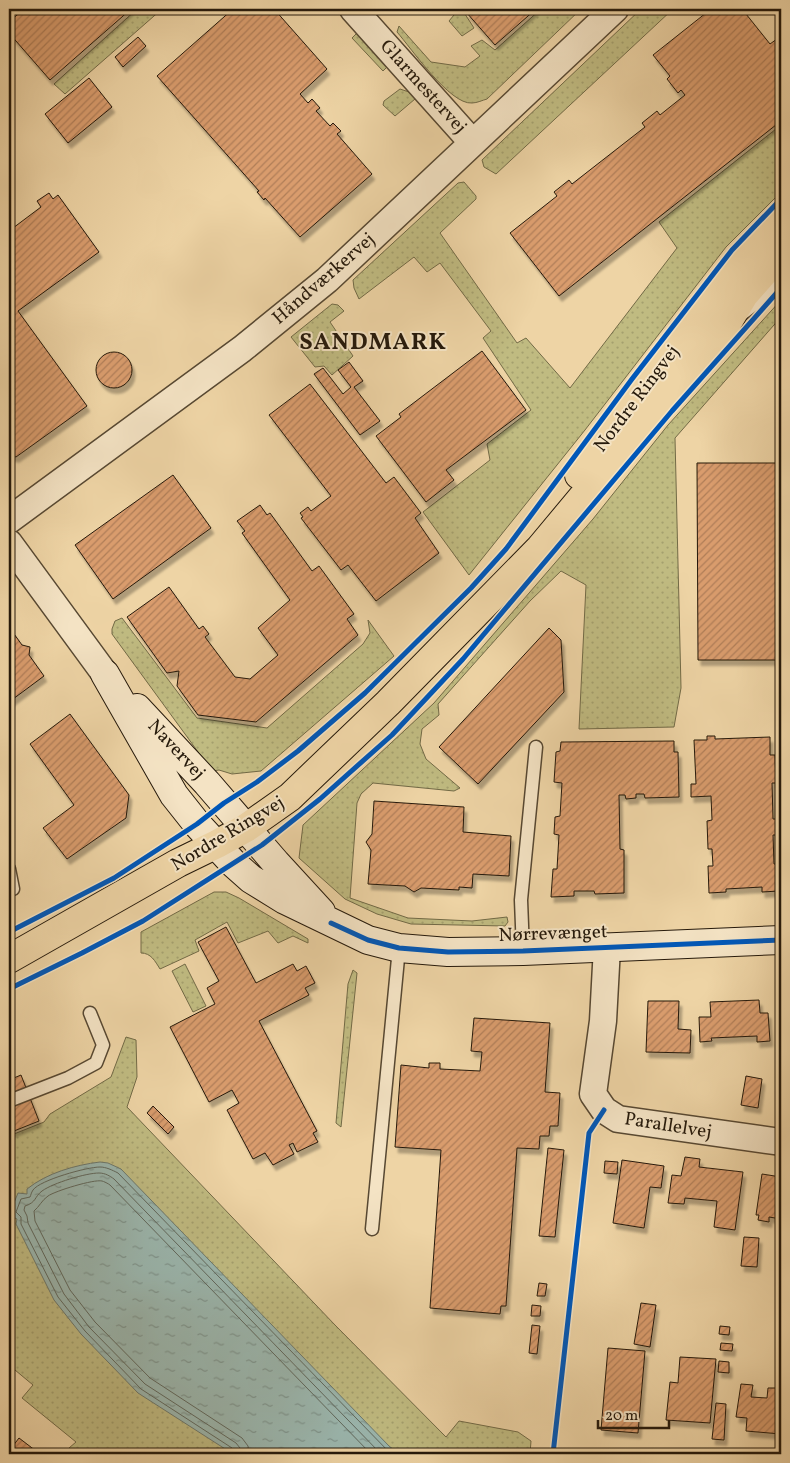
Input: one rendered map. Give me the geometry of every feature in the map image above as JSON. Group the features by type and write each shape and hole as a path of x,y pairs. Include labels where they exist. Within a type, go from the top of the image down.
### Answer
{"main road":[{"name":"Nordre Ringvej","path":"503,586 529,539 725,282 781,219"},
{"name":"Nordre Ringvej","path":"9,959 178,863 246,828 290,797 388,703 540,548 726,325 744,295 781,253"}],"street":[{"name":"Glarmestervej","path":"352,9 472,142"},
{"name":"Håndværkervej","path":"9,520 242,349 327,280 615,9"},
{"name":"Navervej","path":"9,543 105,674 174,795 197,824 217,844"},
{"name":"Navervej","path":"105,674 207,783 246,828"},
{"name":"Nørrevænget","path":"246,828 331,923"},
{"name":"Nørrevænget","path":"217,844 233,863 251,879 285,900 368,940 399,948 448,952 523,951 781,940"},
{"name":"Parallelvej","path":"607,948 603,1021 593,1094 604,1110 618,1119 781,1142"}],"lane":[{"path":"726,325 756,303 781,275"},
{"path":"523,951 521,900 536,747"},
{"path":"9,869 13,889"},
{"path":"372,1229 399,948"},
{"path":"9,1101 68,1078 96,1063 103,1044 90,1013"}],"shaded area":[{"path":"137,9 162,9 65,94 54,84"},
{"path":"459,9 465,9 463,11 474,28 462,36 449,21"},
{"path":"541,9 581,9 487,99 474,103 463,101 442,86 397,32 399,26 431,62 465,67 480,56 471,46 482,40 495,50"},
{"path":"641,9 673,9 496,174 484,167 482,160"},
{"path":"358,32 388,66 383,71 352,38"},
{"path":"400,89 409,92 415,99 395,116 383,105 384,101"},
{"path":"781,125 781,192 726,247 585,430 469,575 423,512 490,460 487,444 531,410 483,338 491,331 440,263 427,272 414,257 359,299 353,280 458,183 464,182 476,196 476,199 440,233 517,343 526,338 570,388 677,248 659,222"},
{"path":"781,300 781,317 675,438 681,688 674,727 579,729 586,585 561,571 530,601 438,704 439,715 422,729 420,744 426,759 460,788 454,791 373,783 361,794 357,803 350,898 408,918 472,921 507,917 508,922 505,926 411,924 377,914 345,899 299,858 303,825 434,703 593,519 668,425"},
{"path":"332,304 338,305 344,311 330,322 353,356 332,375 324,366 315,367 291,337"},
{"path":"122,618 197,718 267,728 363,644 370,633 368,620 394,656 261,771 232,774 219,770 212,771 112,634 115,621"},
{"path":"214,892 226,892 239,898 308,939 308,943 293,936 278,943 268,931 238,943 227,922 195,940 199,951 160,969 150,956 141,953 141,932"},
{"path":"185,964 206,1006 193,1012 172,971"},
{"path":"353,970 357,973 341,1127 336,1123 348,984"},
{"path":"126,1037 136,1040 137,1077 127,1107 335,1325 446,1437 459,1421 518,1432 531,1441 530,1454 76,1454 69,1448 76,1442 22,1398 33,1385 9,1365 9,1136 44,1122 50,1114 111,1077"}],"water":[{"path":"100,1162 108,1163 121,1169 389,1446 399,1454 233,1454 138,1393 81,1334 54,1300 16,1224 17,1219 9,1215 18,1193 27,1194 27,1189 43,1178 81,1165"}],"building":[{"path":"24,9 131,9 50,80 9,33 9,22"},
{"path":"233,9 274,9 327,69 300,94 308,103 312,99 320,108 316,111 330,126 333,123 341,131 337,134 372,174 300,237 265,198 264,200 257,192 259,191 157,76"},
{"path":"470,9 536,9 495,45 466,12"},
{"path":"711,9 742,9 770,44 781,36 781,121 559,296 510,233 557,196 554,192 569,180 572,184 645,127 642,123 657,111 660,115 685,95 681,90 678,93 667,79 670,76 653,55"},
{"path":"138,37 146,46 123,67 115,57"},
{"path":"89,78 112,107 68,143 45,114"},
{"path":"49,193 53,199 58,195 99,252 18,311 87,406 16,457 9,455 9,231 41,207 37,201"},
{"path":"482,351 526,410 446,470 454,480 426,502 376,436 401,417 399,414"},
{"path":"114,352 126,358 132,370 126,382 114,388 102,382 96,370 102,358"},
{"path":"349,362 363,381 354,387 380,421 360,435 314,374 323,368 343,394 351,387 338,370"},
{"path":"310,384 386,483 394,477 421,513 415,518 439,553 376,601 348,565 341,570 301,518 303,517 300,513 308,507 311,511 331,496 269,415"},
{"path":"697,463 781,463 781,660 698,660"},
{"path":"173,475 211,528 113,599 75,545"},
{"path":"260,505 267,515 270,513 312,571 319,566 354,614 347,619 358,635 256,722 198,715 177,686 179,671 167,673 127,617 169,587 199,629 203,626 209,634 205,637 235,677 250,679 278,655 258,628 290,600 242,533 245,531 237,521"},
{"path":"9,627 22,645 30,647 29,655 44,676 9,702"},
{"path":"549,628 561,640 564,692 478,784 439,747"},
{"path":"70,714 129,795 126,818 67,859 43,828 74,805 30,744"},
{"path":"707,736 715,736 715,739 770,737 770,755 775,755 776,783 772,783 773,819 777,819 778,835 773,835 774,864 779,864 779,891 762,892 762,887 726,889 726,892 709,893 708,866 713,866 712,849 708,849 707,821 712,820 711,796 691,797 691,784 696,784 694,740 707,740"},
{"path":"674,741 674,752 678,752 679,797 645,798 644,794 636,794 636,798 626,799 625,795 619,795 620,849 624,850 624,893 595,894 594,891 574,891 574,896 551,897 553,869 557,869 559,835 554,834 555,817 560,816 562,783 554,782 556,752 560,751 561,742"},
{"path":"374,801 464,807 463,832 511,836 509,876 473,874 472,888 459,887 459,890 421,888 414,892 405,886 368,884 371,850 366,842 372,834"},
{"path":"226,927 256,983 293,964 297,971 306,966 315,983 305,988 309,995 259,1021 317,1131 313,1133 318,1142 297,1152 293,1143 289,1145 294,1154 273,1165 265,1153 253,1159 227,1110 239,1103 232,1090 209,1102 170,1027 215,1004 207,988 219,981 198,942"},
{"path":"759,1000 760,1013 768,1013 770,1041 757,1042 757,1036 711,1038 712,1041 700,1042 699,1017 711,1017 710,1002"},
{"path":"648,1001 679,1001 678,1029 691,1030 690,1053 646,1052"},
{"path":"474,1018 550,1023 545,1092 560,1093 558,1126 550,1126 549,1136 540,1136 539,1149 517,1148 506,1306 501,1306 500,1314 430,1308 441,1150 395,1147 401,1065 429,1068 429,1063 440,1063 440,1069 480,1071 482,1052 471,1051"},
{"path":"21,1075 39,1121 9,1133 9,1080"},
{"path":"746,1076 762,1079 758,1108 741,1105"},
{"path":"153,1106 174,1127 168,1134 147,1113"},
{"path":"548,1148 564,1150 555,1237 539,1236"},
{"path":"685,1157 700,1159 699,1167 743,1172 735,1230 714,1227 717,1201 685,1198 684,1204 668,1203 672,1175 681,1176"},
{"path":"622,1160 664,1166 661,1188 650,1187 644,1228 613,1223"},
{"path":"605,1161 618,1162 617,1174 604,1173"},
{"path":"762,1174 781,1177 781,1219 769,1217 769,1222 758,1220 759,1215 756,1215"},
{"path":"744,1237 759,1238 757,1267 741,1266"},
{"path":"539,1283 547,1284 545,1296 537,1296"},
{"path":"641,1303 656,1305 650,1347 634,1344"},
{"path":"532,1305 541,1306 540,1316 531,1316"},
{"path":"532,1325 540,1326 537,1354 529,1353"},
{"path":"720,1326 730,1327 729,1335 719,1334"},
{"path":"721,1343 733,1344 732,1351 720,1350"},
{"path":"608,1348 645,1351 638,1433 601,1430"},
{"path":"680,1357 716,1359 710,1423 666,1420 670,1382 678,1383"},
{"path":"719,1361 729,1362 729,1373 718,1372"},
{"path":"741,1384 753,1385 751,1397 767,1398 768,1388 778,1388 777,1399 781,1399 781,1434 746,1431 747,1418 736,1417"},
{"path":"716,1403 726,1404 724,1440 712,1439"},
{"path":"19,1438 40,1454 9,1454 9,1451"}],"cycle path":[{"path":"9,932 114,878 197,824 298,751 365,693 471,588 506,549 632,379 732,250 781,199"},
{"path":"9,989 143,921 262,845 320,799 392,735 463,659 672,411 781,288"},
{"path":"331,923 368,940 399,948 448,952 523,951 781,940"},
{"path":"553,1454 589,1133 604,1110"}],"district":[{"name":"SANDMARK","path":"373,343"}]}
